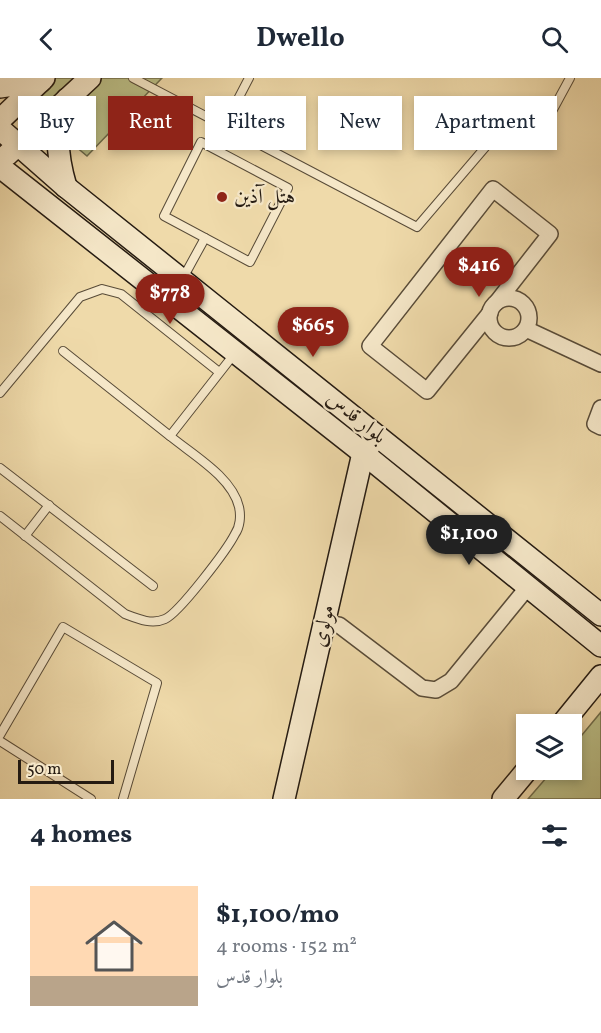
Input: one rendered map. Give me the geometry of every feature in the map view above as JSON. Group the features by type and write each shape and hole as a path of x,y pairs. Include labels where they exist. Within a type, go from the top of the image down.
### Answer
{"main road":[{"path":"70,96 90,78"},
{"path":"0,87 42,79"},
{"path":"0,120 42,79"},
{"name":"بلوار قدس","path":"0,129 66,187 601,615"},
{"path":"0,161 17,146"},
{"path":"59,150 66,187"},
{"name":"بلوار قدس","path":"0,167 363,453 601,646"},
{"path":"363,453 377,434"},
{"name":"مولوی","path":"284,799 363,453"},
{"path":"570,714 601,676"},
{"path":"503,799 519,780"}],"street":[{"path":"526,329 510,338 498,334 491,325 493,308 550,234 493,189 370,346 427,391 493,308 508,298 520,301 528,311 526,329"},
{"path":"526,329 601,364"},
{"path":"601,408 594,424 601,427"},
{"path":"339,626 422,688 436,690 451,681 527,588"}],"lane":[{"path":"133,78 205,116"},
{"path":"240,96 249,78"},
{"path":"270,150 417,227 494,137 528,145 537,139 570,78"},
{"path":"201,142 288,188 250,262 205,238 164,216 201,142"},
{"path":"182,279 205,238"},
{"path":"0,393 80,297 102,289 121,294 219,372"},
{"path":"0,516 125,614 141,621 154,622 174,613 230,544 240,523 240,509 224,481 170,435 63,351"},
{"path":"170,435 236,352"},
{"path":"0,468 153,586"},
{"path":"25,536 49,505"},
{"path":"0,735 63,627 157,682 123,799"},
{"path":"0,741 91,799"}],"green space":[{"path":"0,78 162,78 145,96 108,96 108,134 96,147 96,96 18,96 18,98 0,83"},
{"path":"80,150 93,150 87,156"},
{"path":"601,712 601,799 528,799 544,780 582,780 582,735"}],"place":[{"name":"هتل آذین","path":"222,197"}]}
